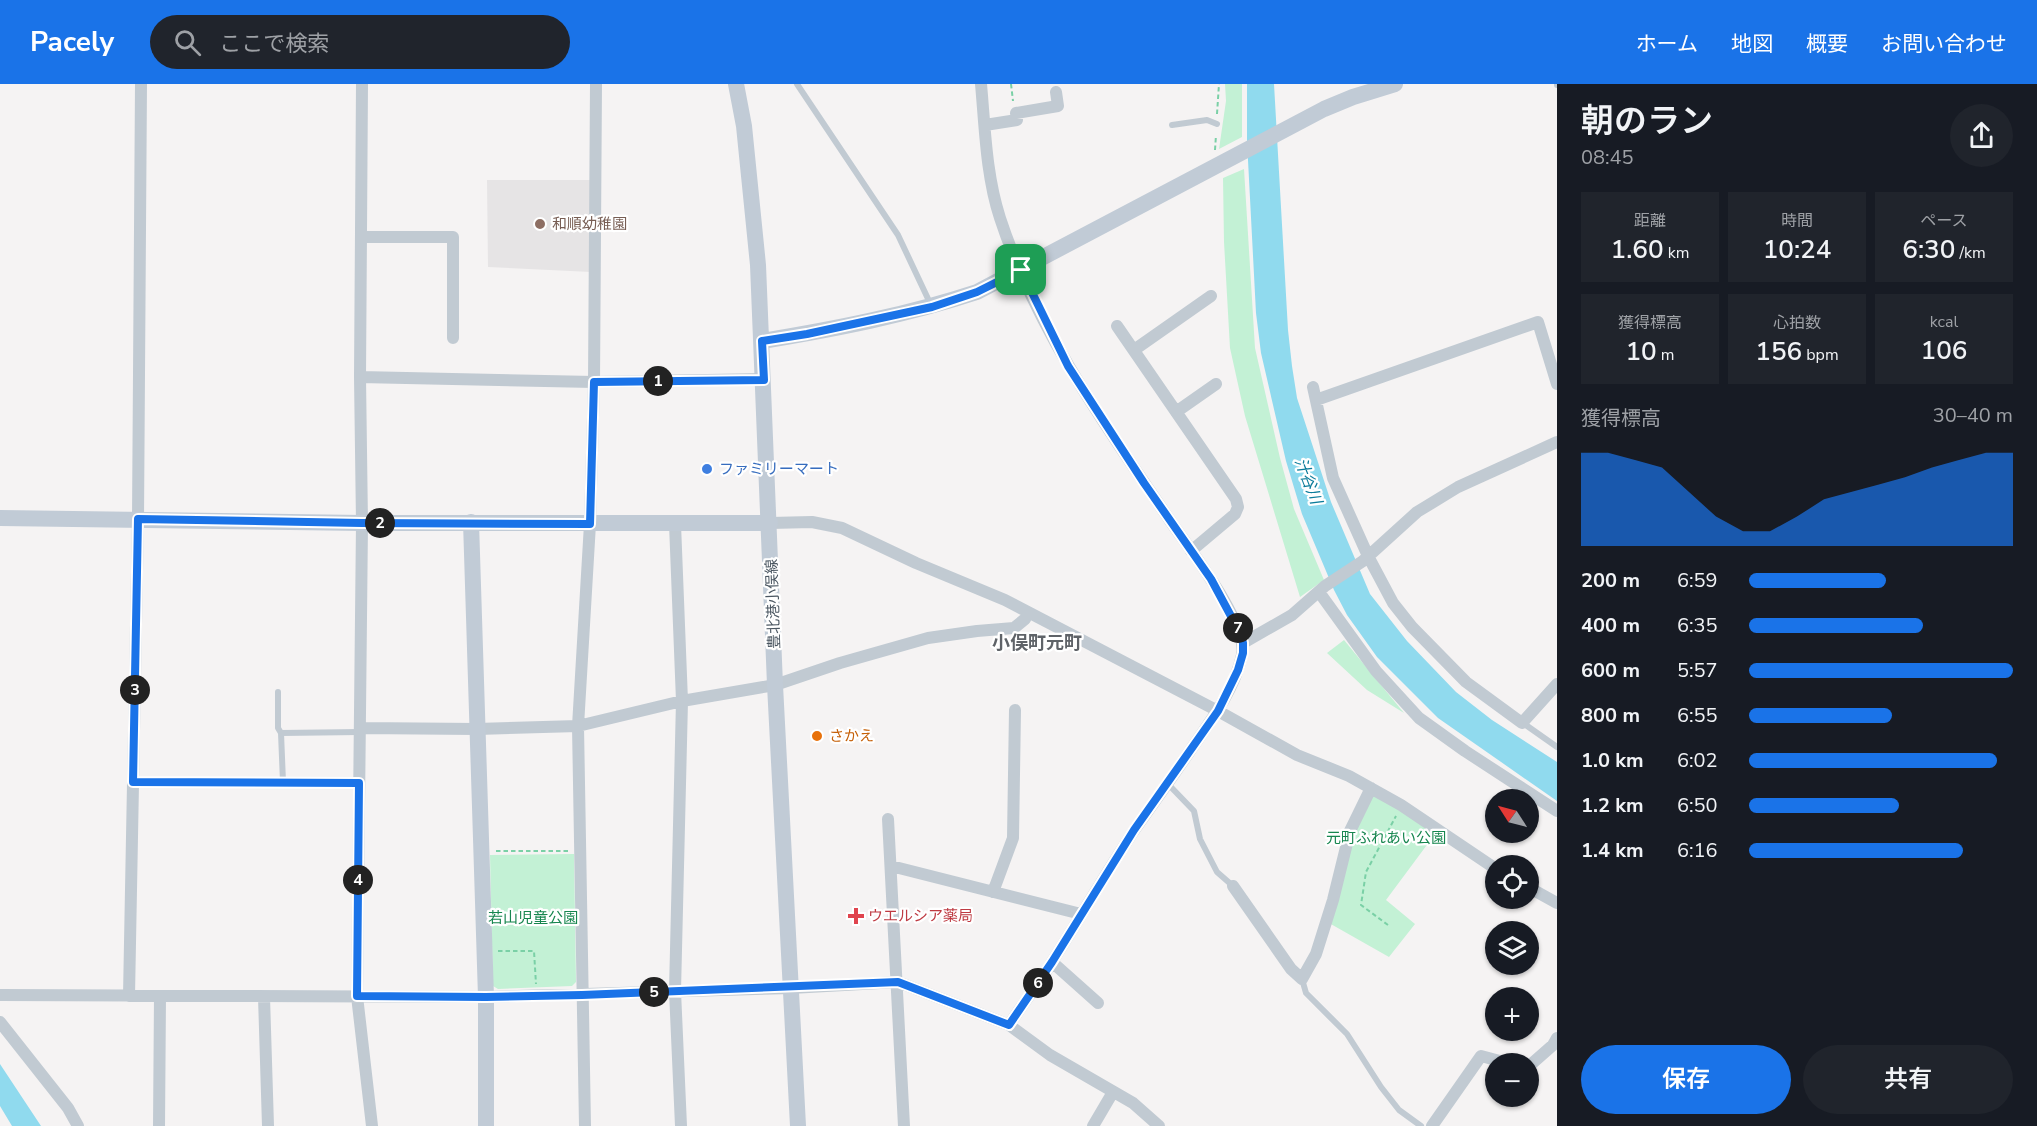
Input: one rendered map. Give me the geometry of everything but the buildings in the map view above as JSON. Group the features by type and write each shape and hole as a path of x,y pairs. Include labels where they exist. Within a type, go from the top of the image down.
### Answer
{"street":[{"path":"129,996 138,519 141,84"},
{"path":"362,84 360,377 362,523 357,996 372,1126"},
{"path":"585,1126 578,726 590,524 594,382 596,84"},
{"name":"豊北港小俣線","path":"736,84 744,126 758,265 775,685 798,1126"},
{"path":"981,84 989,172 999,216 1021,270 1068,366 1211,579 1235,622 1243,643 1243,653 1238,670 1218,711 1134,830 1052,962 1009,1025"},
{"path":"762,341 807,334 932,307 977,292 1289,127 1353,97 1395,84"},
{"path":"985,125 1017,120 1016,113 1058,106 1056,92"},
{"path":"361,237 453,237 453,338"},
{"path":"1134,350 1211,296"},
{"path":"1316,400 1538,322 1557,384"},
{"path":"1117,326 1236,499 1238,507 1235,514 1191,551"},
{"path":"360,377 594,382 764,380"},
{"path":"1176,412 1216,384"},
{"path":"1313,387 1333,478 1366,559 1393,603 1412,627 1466,682 1522,723 1557,684"},
{"path":"1243,643 1292,615 1322,589 1366,559 1427,505 1458,487 1557,442"},
{"path":"0,518 362,523 812,522 842,528 1005,600 1298,755 1349,776 1401,805 1485,861"},
{"path":"471,522 485,951 486,1126"},
{"path":"675,524 682,701 675,991 681,1126"},
{"path":"1322,589 1376,671 1419,718 1557,811"},
{"path":"360,730 578,726 682,701 775,685 840,663 928,638 1014,628 1028,614"},
{"path":"993,892 1013,838 1015,710"},
{"path":"1233,886 1291,969 1302,979 1316,954 1333,900 1350,831 1371,788"},
{"path":"888,819 904,1126"},
{"path":"891,866 1081,914"},
{"path":"1539,893 1557,903"},
{"path":"1052,962 1098,1003"},
{"path":"0,995 486,997 791,988 898,982 1009,1025 1050,1055 1133,1103 1159,1126"},
{"path":"159,1126 160,996"},
{"path":"264,997 268,1126"},
{"path":"0,1022 68,1108 78,1126"},
{"path":"1539,1057 1553,1045 1557,1038"},
{"path":"1432,1126 1481,1056 1485,1057"},
{"path":"1093,1126 1113,1092"}],"lane":[{"path":"797,84 898,235 932,307"},
{"path":"1172,125 1207,120 1217,124"},
{"path":"278,692 278,728 281,733 283,782"},
{"path":"1522,723 1557,747"},
{"path":"281,733 360,730"},
{"path":"133,782 359,783"},
{"path":"1168,784 1194,811 1200,839 1217,872 1233,886"},
{"path":"1302,979 1306,993 1347,1034 1381,1087 1399,1110 1422,1126"}],"path":[{"path":"1011,84 1016,113"},
{"path":"1388,925 1361,905 1366,872 1401,805"},
{"path":"482,851 580,850"},
{"path":"485,951 534,951 537,996"}],"shaded area":[{"name":"和順幼稚園","path":"487,180 594,180 591,272 488,267"}],"green space":[{"path":"1225,84 1242,84 1242,137 1219,149 1226,101"},
{"path":"1244,169 1255,348 1294,509 1324,580 1300,597 1245,416 1230,348 1223,178"},
{"path":"1344,640 1404,713 1367,690 1327,653"},
{"name":"元町ふれあい公園","path":"1371,788 1438,830 1386,900 1415,924 1389,957 1329,923 1336,884"},
{"name":"若山児童公園","path":"574,854 576,982 572,986 498,989 493,986 490,855"}],"water":[{"name":"汁谷川","path":"1247,84 1274,84 1288,330 1297,398 1331,502 1370,594 1407,641 1456,692 1492,720 1557,762 1557,801 1438,718 1377,657 1347,615 1334,590 1302,514 1286,461 1261,353 1256,313 1247,141"},
{"path":"0,1064 41,1126 12,1126 0,1106"}],"place":[{"name":"和順幼稚園","path":"540,224"},
{"name":"ファミリーマート","path":"707,469"},
{"name":"さかえ","path":"817,736"},
{"name":"ウエルシア薬局","path":"856,916"}],"district":[{"name":"小俣町元町","path":"1037,643"}],"route":[{"path":"1021,270 1068,366 1144,483 1211,579 1239,631 1243,653 1238,670 1218,711 1134,830 1052,962 1009,1025 898,982 582,995 357,996 359,783 133,782 138,519 590,524 594,382 764,380 762,341 807,334 932,307 977,292 1021,270"}]}
